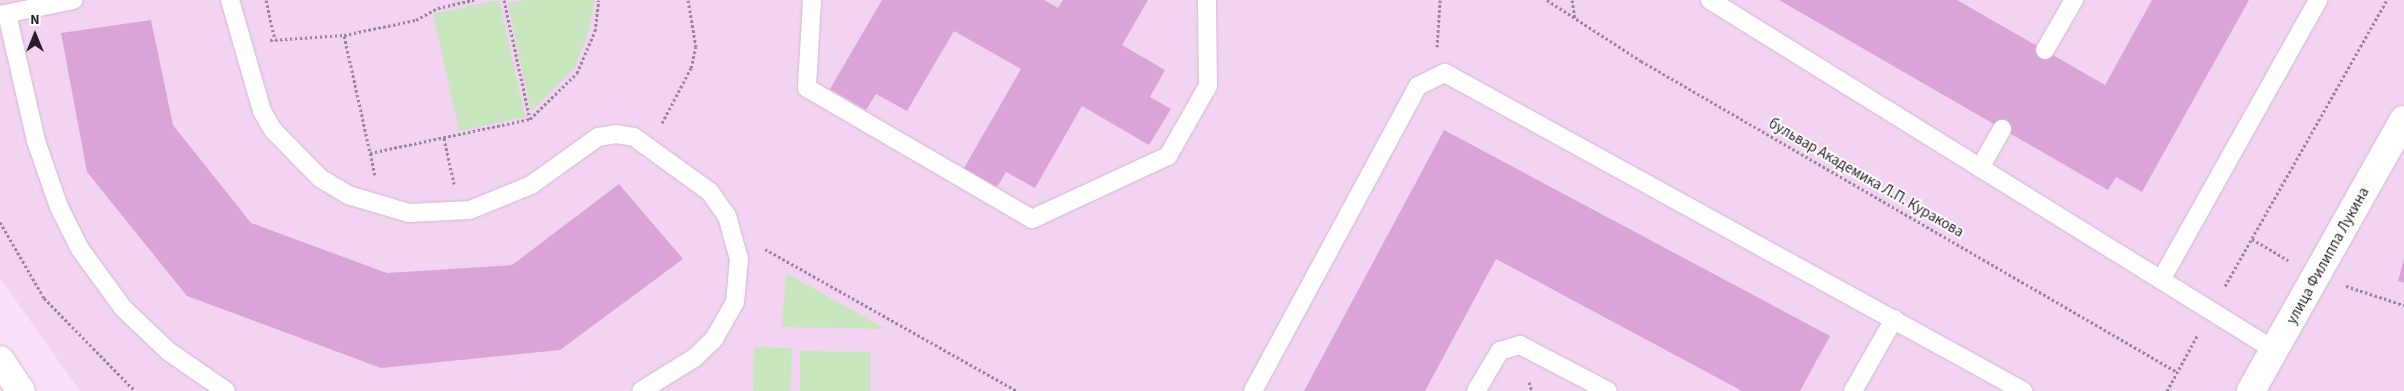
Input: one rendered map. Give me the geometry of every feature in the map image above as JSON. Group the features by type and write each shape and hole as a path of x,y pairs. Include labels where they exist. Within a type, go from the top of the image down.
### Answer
{"street":[{"name":"улица Филиппа Лукина","path":"2251,391 2403,124"},
{"path":"0,360 21,391"}],"lane":[{"path":"73,0 3,14 36,141 58,207 80,249 129,314 168,351 226,391"},
{"path":"230,0 262,111 291,153 320,178 382,207 409,213 460,211 531,185 598,138 625,135 648,147 710,192 732,230 739,279 728,320 694,358 641,391"},
{"path":"812,0 807,88 1032,219 1168,156 1208,86 1207,0"},
{"path":"1710,0 2274,350"},
{"path":"2045,50 2074,0"},
{"path":"2161,280 2318,0"},
{"path":"1254,391 1418,86 1434,75 1456,75 2023,391"},
{"path":"1980,168 2002,129"},
{"path":"1854,391 1894,319"},
{"path":"1476,391 1500,351 1520,345 1608,391"}],"path":[{"path":"266,0 275,40"},
{"path":"242,42 344,35 416,20 438,8 474,0"},
{"path":"504,0 530,120"},
{"path":"370,152 530,120 577,73 595,30 599,0"},
{"path":"648,147 691,68 696,32 688,0"},
{"path":"1434,75 1440,0"},
{"name":"бульвар Академика Л.П. Куракова","path":"1547,0 2177,372"},
{"path":"1572,0 1575,18"},
{"path":"2225,286 2387,0"},
{"path":"344,35 382,207"},
{"path":"444,138 460,211"},
{"path":"0,222 44,298 135,391"},
{"path":"732,230 1017,391"},
{"path":"2166,391 2199,333"}],"shaded area":[{"path":"0,0 2404,0 2404,391 80,391 0,278"}],"green space":[{"path":"499,0 525,117 459,131 433,14"},
{"path":"524,0 594,0 590,27 575,67 531,112 508,3"},
{"path":"786,273 886,329 782,327"},
{"path":"754,347 792,348 791,391 753,391"},
{"path":"800,351 871,352 871,391 800,391"}],"building":[{"path":"882,0 1044,0 1058,8 1063,0 1148,0 1122,45 1165,70 1150,97 1171,109 1149,145 1082,106 1035,188 1006,172 997,187 964,168 1021,69 954,31 907,111 876,94 866,110 830,89"},
{"path":"1779,0 1957,0 2105,85 2152,0 2249,0 2142,192 2116,177 2108,190"},
{"path":"151,20 173,125 251,223 387,273 512,265 619,184 683,259 560,350 381,368 187,296 87,172 61,33"},
{"path":"1444,130 1830,336 1800,391 1742,391 1496,259 1425,391 1304,391"},
{"path":"2404,259 2404,283 2398,281"}]}
